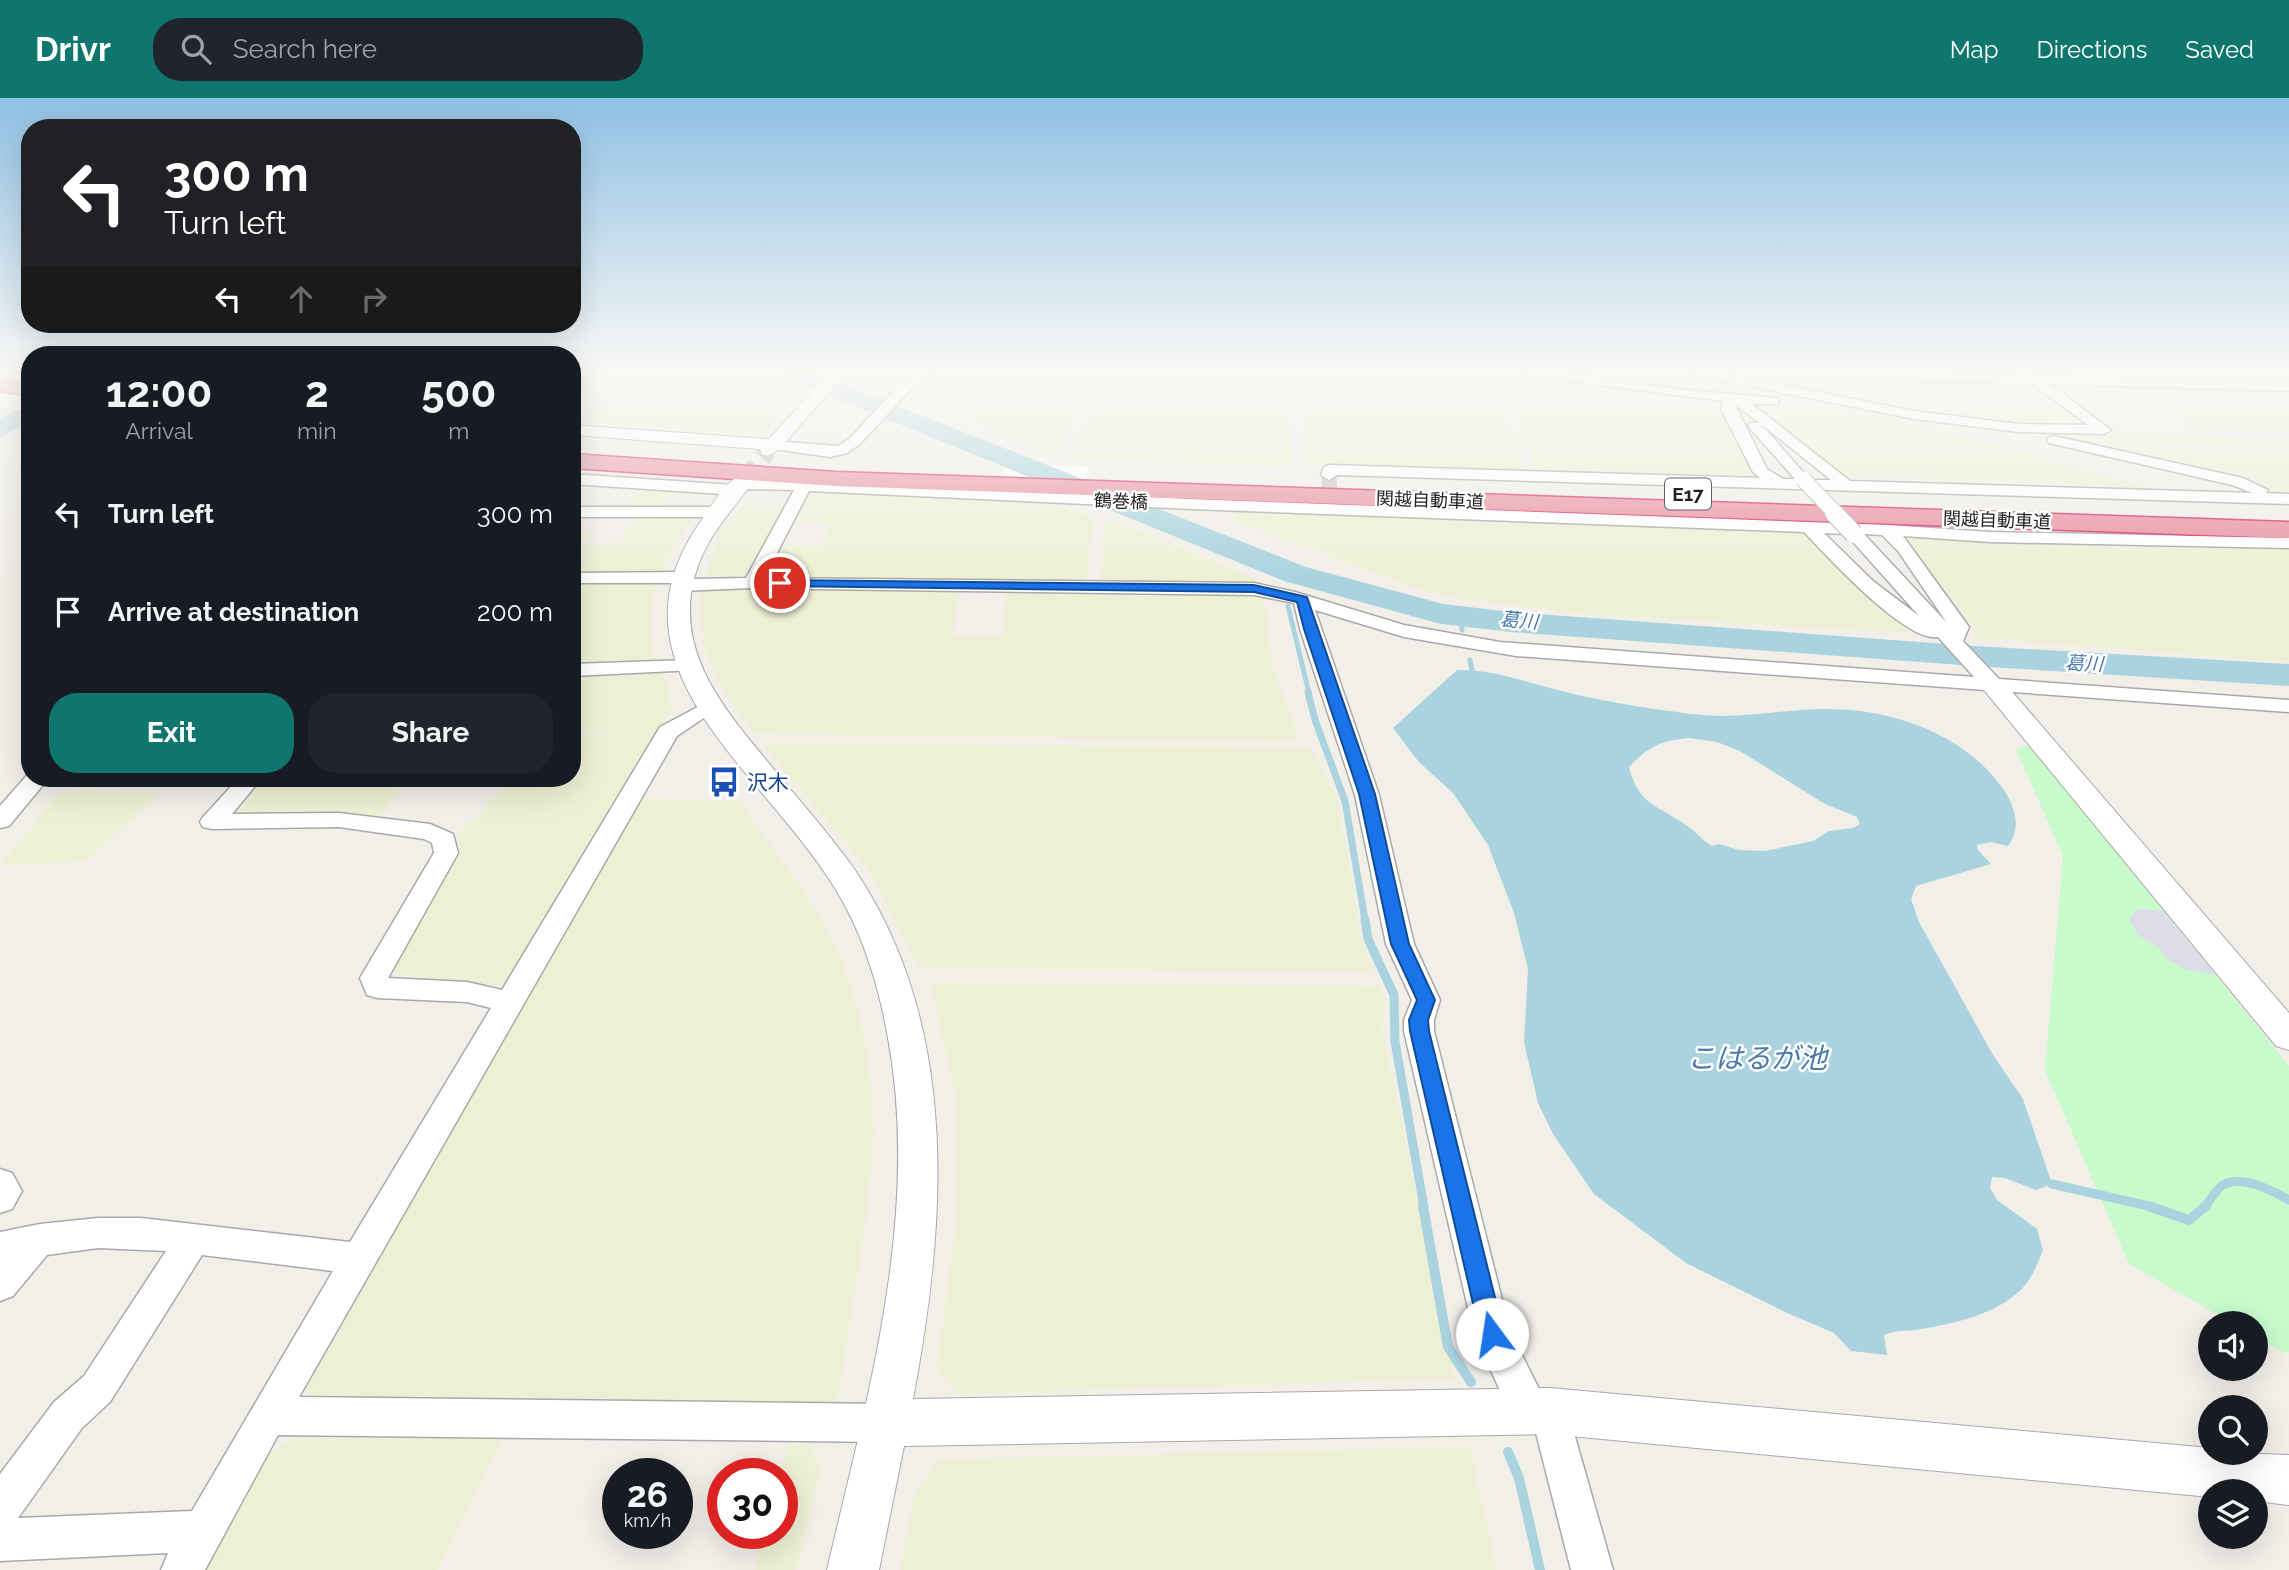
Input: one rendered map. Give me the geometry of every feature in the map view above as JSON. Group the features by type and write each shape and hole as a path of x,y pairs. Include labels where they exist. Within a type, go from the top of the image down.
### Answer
{"highway":[{"name":"関越自動車道","path":"581,449 888,467 1086,474 2288,504"},
{"name":"関越自動車道","path":"581,462 836,479 2289,530"}],"street":[{"path":"690,441 830,452 842,450 852,441"},
{"path":"771,448 777,441"},
{"path":"1745,441 1761,472 1778,483"},
{"path":"1768,441 1987,679 2289,1037"},
{"path":"1792,441 1845,485"},
{"path":"2062,441 2236,481 2288,504"},
{"path":"1329,475 1329,470 1845,485 2288,504"},
{"path":"581,481 735,491"},
{"path":"752,583 804,485"},
{"name":"鶴巻橋","path":"735,491 804,485 1069,499 1886,530 1990,537 2289,543"},
{"path":"581,511 735,491"},
{"path":"735,491 702,534 683,581 680,624 688,666 709,707 837,868 863,909 895,988 904,1021 917,1115 915,1233 884,1423 853,1570"},
{"path":"1809,527 1829,548 1915,623 1954,643"},
{"path":"1886,530 1904,547 1959,627 1954,643"},
{"path":"581,578 1254,589 1303,600 1388,627 1475,645 1516,650 1987,679 2289,706"},
{"path":"1303,600 1310,629 1367,794 1400,944 1426,1000 1419,1020 1419,1031 1492,1334 1540,1411 1592,1570"},
{"path":"581,670 688,666"},
{"path":"181,1570 267,1416 668,732 709,707"},
{"path":"0,821 29,787"},
{"path":"243,787 212,822 340,820 430,832 444,839 446,853 374,978 377,988 467,992 512,1002"},
{"path":"0,1183 5,1191 0,1199"},
{"path":"0,1247 98,1233 141,1233 361,1259"},
{"path":"0,1508 68,1415 97,1390 193,1239"},
{"path":"0,1285 40,1240"},
{"path":"267,1416 884,1423 1540,1411 2289,1480"},
{"path":"0,1540 203,1531"}],"green space":[{"path":"1018,441 1062,441 1054,456"},
{"path":"1077,441 1292,441 1291,467 1070,459"},
{"path":"1303,441 1516,441 1526,471 1302,466"},
{"path":"1525,441 1738,441 1755,476 1536,471"},
{"path":"1797,441 1979,441 2152,489 1999,479 1848,478"},
{"path":"2067,441 2289,441 2289,495 2233,477"},
{"path":"645,486 675,489 662,508 625,509"},
{"path":"815,489 1041,502 1094,518 1086,580 766,576 783,546 821,546 831,523 798,523"},
{"path":"744,504 790,504 748,575 705,576 720,535"},
{"path":"1235,509 1794,531 1801,533 1824,552 1910,633 1580,614 1459,598 1426,591 1373,573 1232,520"},
{"path":"639,515 696,515 675,543 662,573 581,574 581,531 597,530 582,544 619,543"},
{"path":"1104,522 1116,522 1262,581 1255,584 1101,582"},
{"path":"1905,537 2129,548 2289,547 2289,662 1975,638 1974,626"},
{"path":"656,582 650,609 654,663 581,664 581,583"},
{"path":"699,589 959,592 953,636 1003,635 1007,592 1259,593 1264,596 1272,665 1298,736 1292,741 755,734 725,694 703,644"},
{"path":"664,672 672,709 512,979 504,985 491,986 397,974 392,970 461,849 460,839 455,835 480,813 501,787 581,787 581,733 648,730 581,731 581,673"},
{"path":"773,743 1310,748 1334,791 1361,939 1374,972 920,968 867,868 765,748"},
{"path":"2030,745 2289,1066 2289,1352 2282,1352 2268,1344 2268,1311 2211,1311 2129,1264 2045,1070 2063,856 2016,750"},
{"path":"250,787 402,787 378,817 320,813 232,815 227,811"},
{"path":"73,791 159,792 88,861 0,866 57,794"},
{"path":"640,798 740,801 820,915 838,951 857,1005 869,1065 874,1130 867,1214 837,1403 312,1401 307,1388"},
{"path":"931,983 1378,986 1385,995 1382,1028 1455,1379 959,1394 936,1369 956,1226 956,1100"},
{"path":"293,1439 501,1439 438,1570 206,1570 271,1452"},
{"path":"788,1444 811,1446 820,1471 796,1570 755,1570 760,1549 798,1549 798,1458 784,1458"},
{"path":"1470,1447 1497,1570 900,1570 914,1494 940,1459"}],"shaded area":[{"path":"2135,911 2163,911 2216,975 2185,969 2168,960 2158,947 2138,935 2129,920"}],"water":[{"name":"こはるが池","path":"1457,670 1470,670 1602,700 1698,715 1736,716 1824,709 1875,713 1925,728 1970,754 1989,772 2009,799 2016,819 2015,833 2008,846 1991,842 1977,845 1978,850 1991,864 1916,886 1911,899 1919,922 1993,1055 2023,1099 2052,1184 2036,1190 2005,1178 1992,1177 1990,1188 1997,1200 2037,1229 2043,1250 2026,1284 2004,1303 1976,1316 1884,1335 1887,1355 1851,1351 1834,1333 1686,1263 1594,1194 1553,1134 1538,1103 1524,1042 1528,969 1514,913 1488,845 1453,793 1418,761 1393,728","holes":["1689,738 1717,742 1740,751 1825,804 1857,817 1860,824 1853,828 1829,831 1813,841 1765,851 1739,850 1719,844 1712,846 1690,828 1645,799 1633,780 1629,767 1649,749 1670,741"]}],"pier":[{"path":"1006,464 1089,467 1085,480 1132,482 999,477"}],"waterway":[{"name":"葛川","path":"963,441 1295,574 1441,614 1511,622 1974,656 2289,675"},
{"path":"1288,580 1295,574"},
{"path":"1288,606 1309,693"},
{"path":"1461,616 1462,630"},
{"path":"1470,660 1472,670"},
{"path":"1308,692 1315,720 1345,801 1365,920"},
{"path":"1365,919 1368,939 1394,995 1395,1042 1424,1207"},
{"path":"2205,1207 2223,1185 2239,1181 2257,1185 2289,1200"},
{"path":"2052,1184 2153,1207"},
{"path":"1423,1206 1448,1347 1471,1382"},
{"path":"2148,1206 2189,1220 2205,1207"},
{"path":"1508,1452 1519,1478 1540,1570"}],"tunnel":[{"path":"745,479 768,451"},
{"path":"1329,475 1330,504"}],"place":[{"name":"沢木","path":"724,782"}],"route":[{"path":"780,583 1254,589 1282,593 1303,600 1310,629 1367,794 1400,944 1426,1000 1419,1020 1419,1031 1492,1334"}]}
